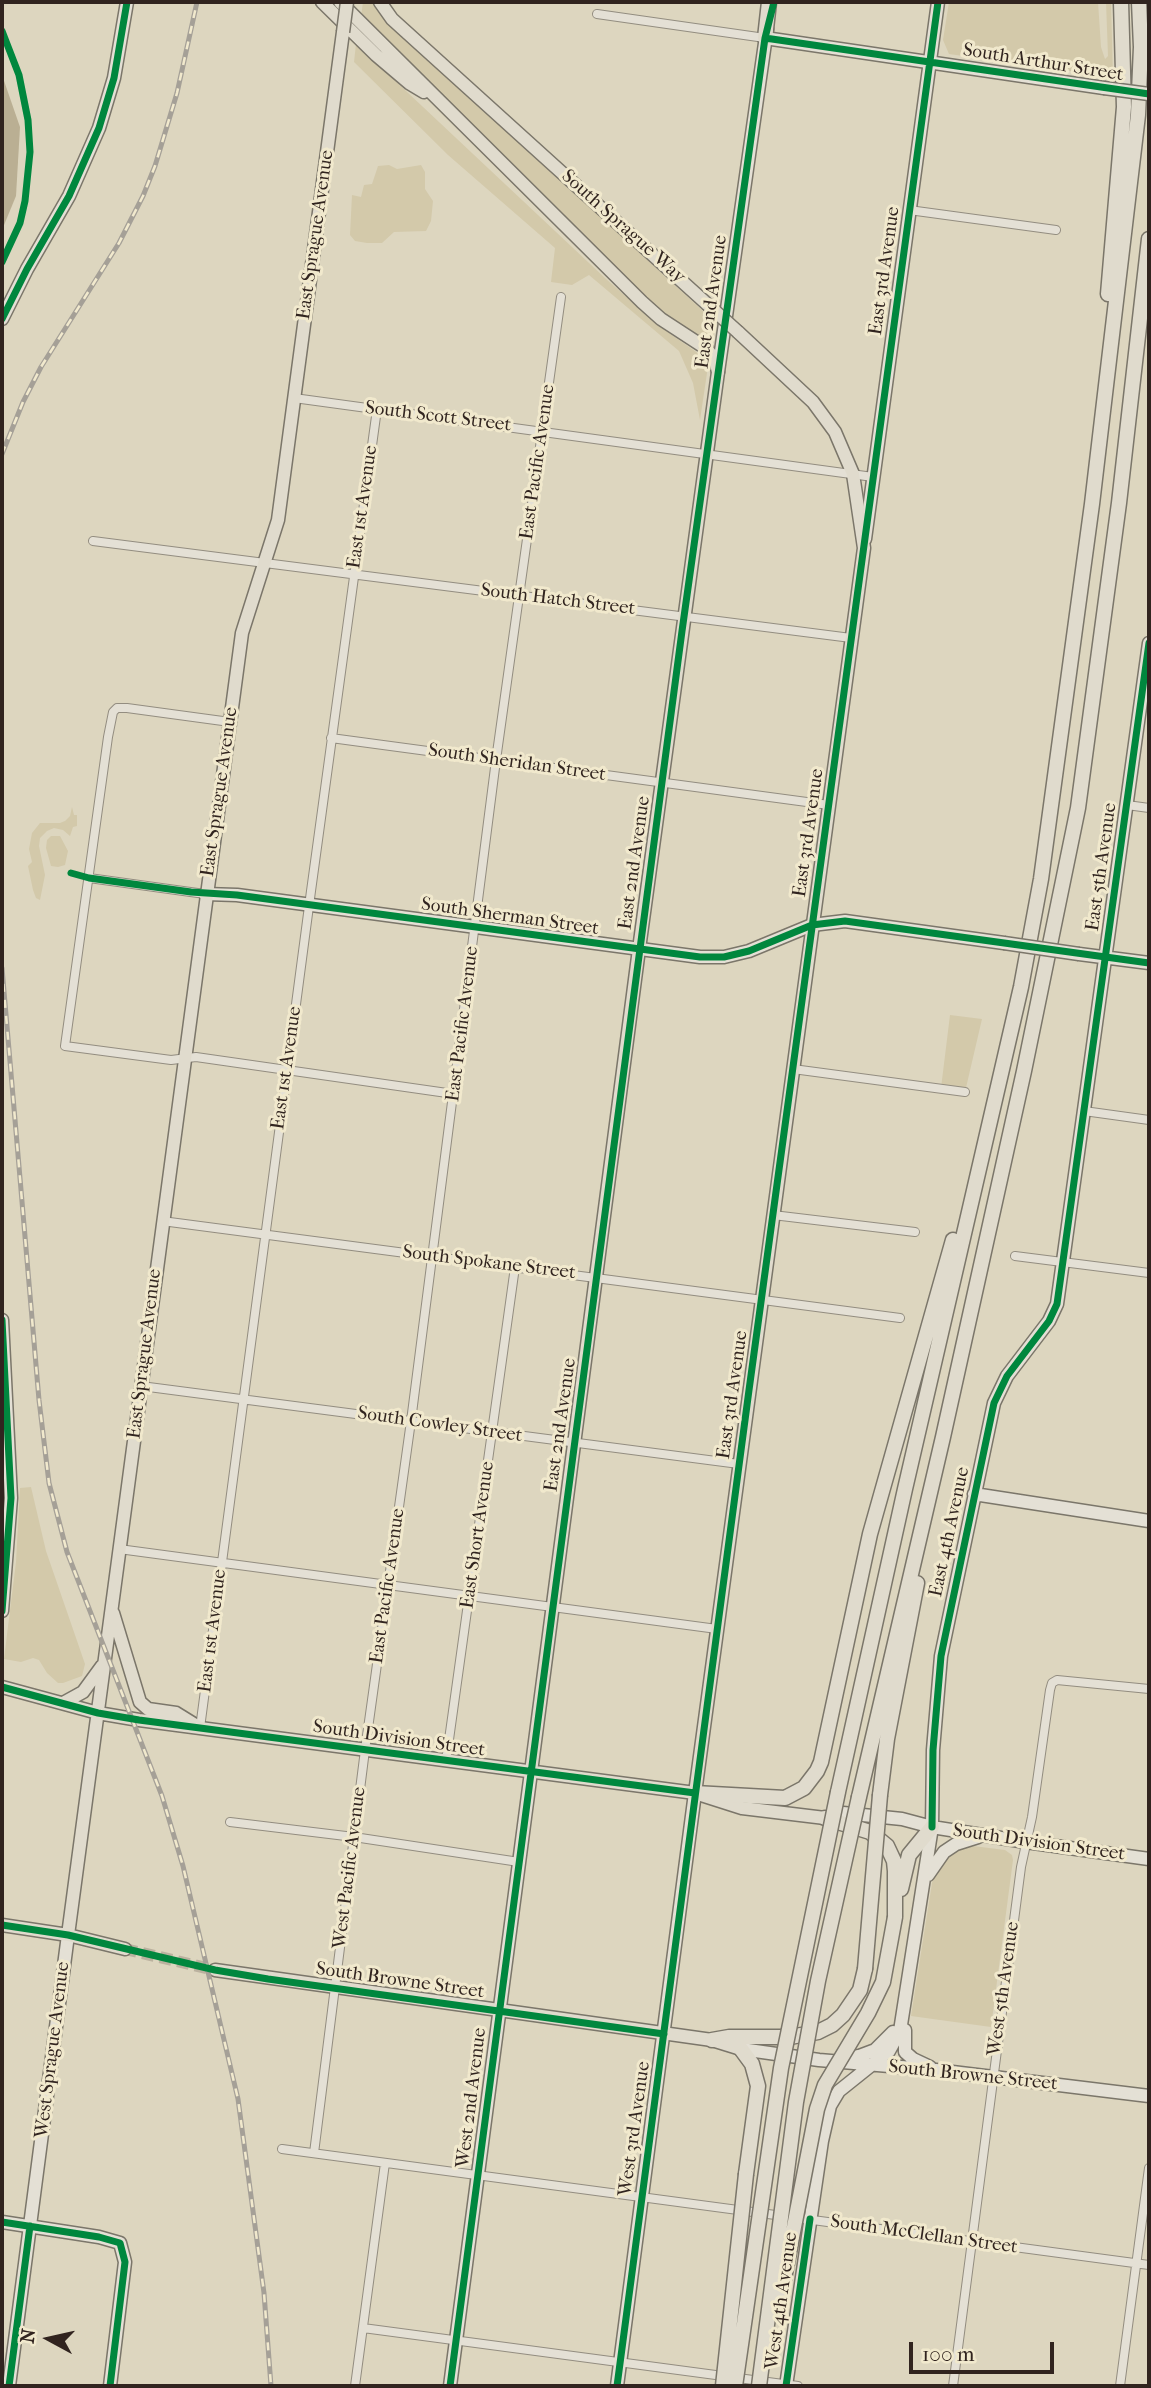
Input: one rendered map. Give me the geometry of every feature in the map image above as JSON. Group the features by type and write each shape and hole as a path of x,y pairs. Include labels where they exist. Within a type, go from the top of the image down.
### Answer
{"highway":[{"path":"765,38 769,2"},
{"path":"1092,504 1124,107 1121,2"},
{"path":"735,2386 781,2068 838,1792 908,1476 1021,987 1041,879 1092,504 1139,116 1139,2"},
{"path":"762,2386 796,2102 818,1981 943,1437 1078,808 1119,503 1149,239"},
{"path":"1119,503 1149,315"},
{"path":"695,1793 785,1798 804,1788 821,1762 870,1534 1003,1067"},
{"path":"712,2040 729,2037 790,2037 818,2032 844,2015 860,1990 865,1969 887,1739 943,1437"},
{"path":"825,1818 870,1832 887,1846 895,1871 895,1917"},
{"path":"762,2386 814,2120 825,2085 868,2013 883,1982 909,1855 932,1827"},
{"path":"723,2386 758,2086 752,2064 741,2049"}],"main road":[{"path":"322,2 409,83 442,103"},
{"name":"South Sprague Way","path":"340,2 651,310 707,349 715,360 718,372"},
{"name":"East Sprague Avenue","path":"98,1713 205,894 242,633 278,520 347,2"},
{"name":"South Sprague Way","path":"380,2 392,19 813,402 835,432 853,474 864,548"},
{"name":"East 2nd Avenue","path":"531,1772 718,372"},
{"name":"East 3rd Avenue","path":"695,1793 864,548"},
{"path":"111,1606 139,1702 148,1709 176,1713 201,1728"},
{"path":"63,1703 86,1689 105,1660"},
{"name":"South Division Street","path":"2,1687 98,1713 695,1793 742,1808 825,1818"},
{"name":"West Sprague Avenue","path":"68,1935 98,1713"},
{"path":"2,1925 68,1935 125,1949"},
{"name":"South Browne Street","path":"215,1970 712,2040 741,2049"}],"street":[{"path":"2,319 69,196 99,128 114,78 127,2"},
{"name":"East 2nd Avenue","path":"718,372 765,38 775,2"},
{"name":"East 3rd Avenue","path":"864,548 938,2"},
{"name":"South Arthur Street","path":"597,14 1149,94"},
{"path":"909,210 1056,230"},
{"name":"East Pacific Avenue","path":"365,1750 411,1421 496,760 561,297"},
{"name":"South Scott Street","path":"294,398 873,477"},
{"name":"East 1st Avenue","path":"201,1728 377,409"},
{"name":"South Hatch Street","path":"93,541 851,638"},
{"name":"East 5th Avenue","path":"1063,1263 1127,805 1147,684 1149,643"},
{"path":"230,722 117,708 111,718 65,1046 171,1060 196,1058 454,1094"},
{"name":"South Sheridan Street","path":"331,738 829,804"},
{"path":"1127,805 1149,808"},
{"name":"South Sherman Street","path":"89,878 205,894 237,895 700,957 724,957 749,951 812,925 845,921 1149,963"},
{"path":"793,1069 965,1092"},
{"path":"1084,1111 1149,1121"},
{"path":"773,1215 915,1233"},
{"name":"South Spokane Street","path":"162,1220 900,1318"},
{"path":"1015,1256 1149,1273"},
{"name":"East 4th Avenue","path":"932,1827 933,1749 941,1656 994,1403 1007,1376 1049,1321 1057,1304 1063,1263"},
{"name":"East Short Avenue","path":"446,1761 515,1267"},
{"path":"2,1320 11,1508 2,1611"},
{"name":"South Cowley Street","path":"141,1386 740,1464"},
{"path":"974,1494 1149,1521"},
{"path":"119,1549 717,1629"},
{"path":"1026,1842 1052,1683 1057,1680 1149,1689"},
{"name":"West Pacific Avenue","path":"314,2153 365,1750"},
{"name":"West 2nd Avenue","path":"450,2386 531,1772"},
{"name":"West 3rd Avenue","path":"617,2386 695,1793"},
{"name":"South Division Street","path":"825,1818 843,1813 914,1821 932,1827 1149,1859"},
{"path":"230,1822 354,1837 519,1862"},
{"name":"West 4th Avenue","path":"790,2386 810,2219 830,2106 839,2091 889,2051 900,2031 932,1827"},
{"path":"926,1878 944,1852 956,1844 985,1835"},
{"name":"West 5th Avenue","path":"953,2386 1026,1842"},
{"name":"West Sprague Avenue","path":"9,2386 68,1935"},
{"path":"818,2060 859,2056 875,2050 892,2033 905,2003"},
{"path":"905,2003 905,2052 936,2070"},
{"name":"South Browne Street","path":"741,2049 818,2060 936,2070 1149,2096"},
{"name":"South McClellan Street","path":"282,2149 1149,2265"},
{"path":"355,2386 385,2163"},
{"path":"1120,2386 1149,2168"},
{"path":"2,2222 99,2237 120,2244 125,2262 110,2386"},
{"path":"363,2328 790,2386"}],"shaded area":[{"path":"363,2 375,2 469,96 716,323 712,343 661,314 550,201 361,17"},
{"path":"949,2 1098,2 1101,47 1105,59 1108,56 1106,2 1111,2 1113,77 949,54 943,40"},
{"path":"356,44 605,278 659,326 702,356 707,373 700,420 693,383 679,351 589,275 572,285 551,282 555,248 448,155 354,62"},
{"path":"2,75 20,127 16,196 2,230"},
{"path":"389,165 397,169 421,165 425,172 425,189 433,201 431,221 426,231 394,232 382,243 355,241 350,235 352,195 361,197 364,185 372,184 378,166"},
{"path":"72,807 74,815 77,815 77,826 73,827 70,836 63,830 54,828 40,838 45,875 40,900 36,898 33,890 28,866 32,862 29,849 32,833 40,823 65,821 70,816"},
{"path":"51,836 60,836 68,851 65,865 51,866 46,848 47,840"},
{"path":"950,1015 982,1019 965,1092 941,1088"},
{"path":"31,1487 46,1551 85,1664 82,1676 63,1683 58,1683 47,1673 39,1660 33,1658 21,1662 4,1659 16,1562 20,1488"},
{"path":"973,1846 1005,1850 1012,1855 1013,1860 991,2027 911,2016 933,1877 937,1867 952,1852"}],"tunnel":[{"path":"125,1949 215,1970"}],"railway":[{"path":"2,454 23,402 41,367 119,243 143,196 177,93 197,2"},
{"path":"2,968 39,1400 49,1483 67,1552 162,1796 183,1866 238,2099 264,2293 271,2386"}],"cycle path":[{"path":"2,319 69,196 99,128 114,78 127,2"},
{"path":"450,2386 682,631 765,38 774,2"},
{"path":"617,2386 938,2"},
{"path":"2,31 19,75 28,120 30,152 20,223 2,262"},
{"path":"765,38 1149,94"},
{"path":"932,1827 933,1750 941,1656 994,1403 1007,1376 1049,1321 1057,1304 1149,643"},
{"path":"71,873 89,878 191,892 237,895 700,957 724,957 749,951 812,925 845,921 1149,963"},
{"path":"2,1320 11,1498 2,1611"},
{"path":"2,1687 98,1713 139,1720 695,1793"},
{"path":"2,1925 68,1935 215,1970 268,1979 664,2034"},
{"path":"786,2386 810,2219"},
{"path":"2,2222 99,2237 120,2243 125,2262 110,2386"},
{"path":"9,2386 30,2226"}]}
